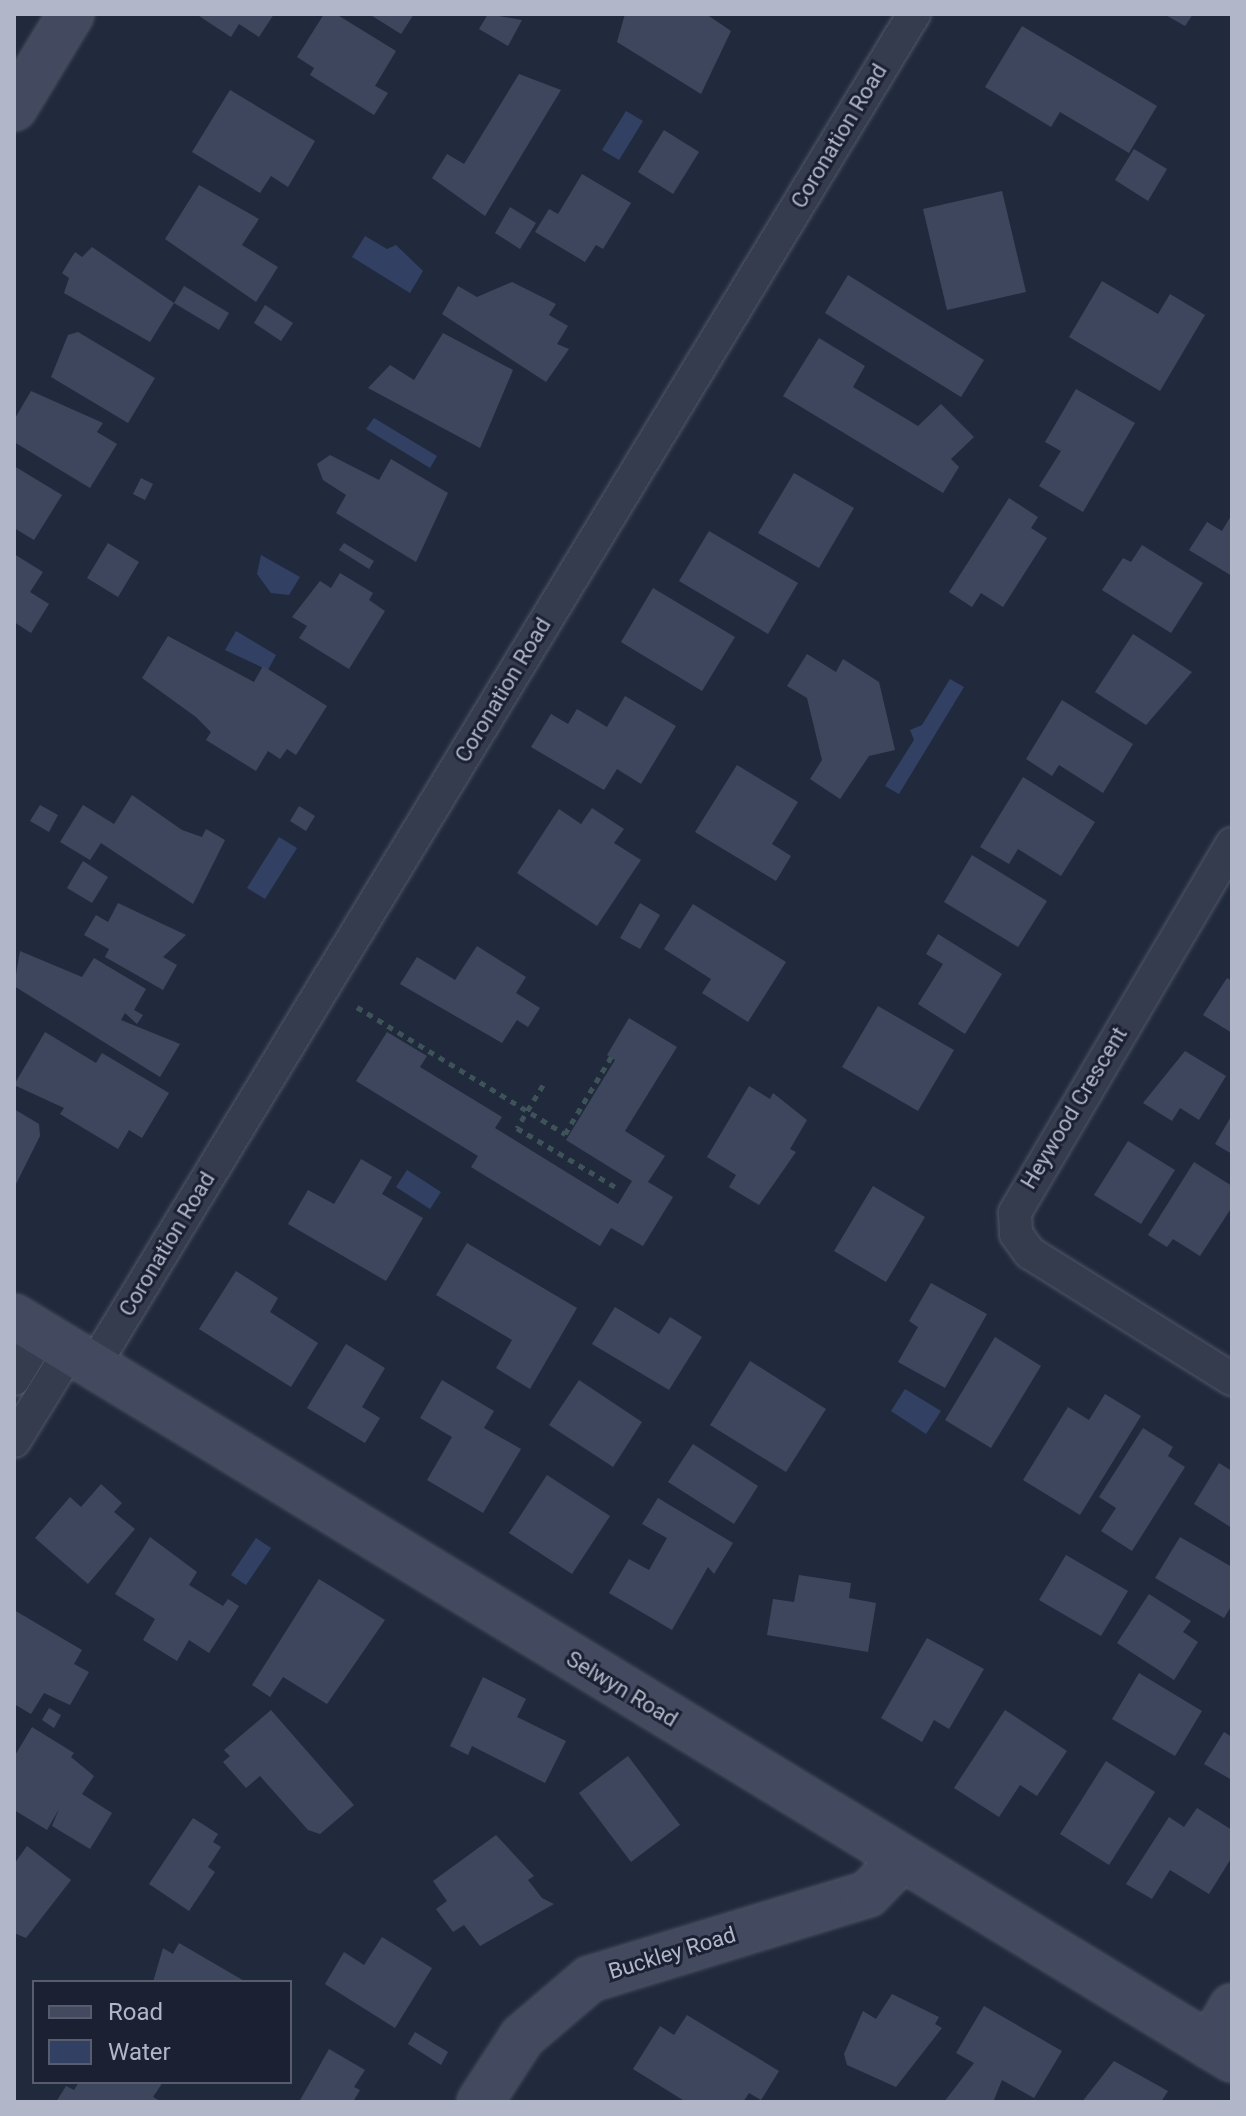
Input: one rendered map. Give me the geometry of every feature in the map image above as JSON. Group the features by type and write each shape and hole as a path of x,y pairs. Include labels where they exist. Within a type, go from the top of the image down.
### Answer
{"street":[{"path":"14,108 71,14"},
{"name":"Coronation Road","path":"54,1342 914,14"},
{"name":"Heywood Crescent","path":"1232,844 1015,1213 1016,1234 1030,1253 1232,1379"},
{"path":"14,1379 54,1342"},
{"path":"14,1441 54,1342"},
{"name":"Selwyn Road","path":"54,1342 1221,2052"},
{"name":"Buckley Road","path":"480,2102 522,2037 590,1979 868,1894 902,1859"},
{"path":"1221,2052 1232,2007"}],"path":[{"path":"357,1007 560,1131 611,1057"},
{"path":"543,1085 517,1128 615,1187"}],"water":[{"path":"626,111 643,121 619,160 602,150"},
{"path":"365,236 387,249 396,245 423,271 410,293 352,257"},
{"path":"374,418 437,456 430,468 366,429"},
{"path":"261,555 300,577 289,595 271,593 257,574"},
{"path":"236,631 276,655 268,670 225,650"},
{"path":"950,679 964,687 899,794 885,786 914,740 910,730 922,725"},
{"path":"279,837 297,848 265,899 247,888"},
{"path":"407,1170 441,1192 430,1209 396,1187"},
{"path":"905,1389 941,1411 926,1434 891,1411"},
{"path":"256,1538 271,1548 246,1585 231,1575"}],"building":[{"path":"196,14 274,14 259,37 239,24 231,37"},
{"path":"324,14 336,14 396,51 375,86 388,93 374,115 310,75 314,68 297,57"},
{"path":"369,14 414,14 401,34"},
{"path":"488,14 522,20 508,46 479,29"},
{"path":"625,14 706,14 731,31 701,94 617,42"},
{"path":"1164,14 1193,14 1185,26"},
{"path":"1022,26 1157,106 1129,153 1060,112 1051,127 985,87"},
{"path":"519,74 561,90 485,216 432,178 447,154 464,164"},
{"path":"230,90 315,141 288,187 271,176 260,193 192,152"},
{"path":"664,130 699,152 673,194 638,172"},
{"path":"1134,149 1167,169 1148,201 1115,180"},
{"path":"582,174 631,203 603,249 596,245 585,262 535,232 549,209 558,214"},
{"path":"199,185 259,219 242,245 278,267 256,302 165,239"},
{"path":"1002,191 1026,292 947,310 923,209"},
{"path":"510,207 536,223 520,249 495,233"},
{"path":"92,247 174,303 150,342 64,293 69,278 62,273 75,252 82,257"},
{"path":"848,275 984,360 961,397 825,313"},
{"path":"1102,281 1158,314 1170,294 1205,315 1160,391 1069,337"},
{"path":"512,282 556,304 549,315 568,326 557,344 569,349 546,382 442,314 458,286 477,297"},
{"path":"184,286 229,313 219,330 174,303"},
{"path":"265,305 293,323 281,341 254,323"},
{"path":"78,332 155,378 128,423 51,377 68,335"},
{"path":"443,333 513,370 480,448 368,388 390,365 414,380"},
{"path":"819,338 865,366 853,387 918,426 941,404 974,437 951,459 959,467 943,493 783,396"},
{"path":"1076,389 1135,423 1083,512 1039,486 1061,451 1045,442"},
{"path":"31,391 103,423 97,432 117,444 90,488 14,442 14,420"},
{"path":"330,455 379,480 391,459 448,493 416,562 336,513 346,495 323,480 317,464"},
{"path":"14,466 62,495 34,540 14,528"},
{"path":"794,473 854,508 819,568 758,533"},
{"path":"141,478 153,484 145,500 133,494"},
{"path":"1009,498 1038,517 1031,528 1047,538 1003,607 981,593 972,607 949,592"},
{"path":"1232,514 1232,576 1189,550 1207,522 1222,531"},
{"path":"709,531 798,583 768,634 679,581"},
{"path":"108,543 139,562 118,597 87,578"},
{"path":"344,543 374,561 369,569 339,550"},
{"path":"1142,545 1203,583 1171,633 1102,590 1123,558 1131,562"},
{"path":"14,554 43,572 30,592 49,604 31,633 14,622"},
{"path":"340,573 373,593 369,600 385,611 349,669 299,638 307,626 292,617 320,581 331,588"},
{"path":"653,588 735,637 702,691 621,642"},
{"path":"1133,634 1192,672 1146,725 1095,692"},
{"path":"168,636 254,682 263,666 327,706 296,755 287,749 280,759 268,751 256,771 206,740 211,732 196,717 142,678"},
{"path":"807,654 836,672 843,659 879,682 895,750 869,756 840,799 810,779 822,760 807,698 787,686"},
{"path":"625,696 676,726 641,784 617,769 604,790 531,747 551,714 568,724 577,709 607,727"},
{"path":"1062,700 1133,744 1103,793 1059,765 1052,776 1026,759"},
{"path":"737,765 798,802 772,844 791,856 776,881 695,832"},
{"path":"1023,777 1095,822 1061,876 1018,849 1009,864 980,847"},
{"path":"132,795 182,830 202,837 206,829 225,840 193,904 101,843 90,860 60,842 83,805 114,824"},
{"path":"40,805 58,815 49,832 30,821"},
{"path":"299,806 315,816 306,831 290,821"},
{"path":"592,808 624,829 614,843 641,860 597,926 517,873 559,809 581,824"},
{"path":"972,855 1047,901 1018,947 944,902"},
{"path":"83,861 108,877 92,903 67,888"},
{"path":"118,903 186,935 163,957 177,965 163,990 105,957 109,949 84,935 96,915 108,922"},
{"path":"640,903 660,915 640,949 620,938"},
{"path":"693,904 786,962 748,1022 702,993 711,979 664,949"},
{"path":"938,934 1002,974 965,1034 918,1004 943,964 926,954"},
{"path":"477,946 526,977 516,993 540,1008 528,1027 517,1020 502,1043 400,984 417,957 455,980"},
{"path":"20,951 82,977 94,958 146,989 134,1010 143,1015 137,1024 125,1013 121,1020 180,1044 160,1077 14,986"},
{"path":"1227,978 1232,981 1232,1033 1203,1015"},
{"path":"878,1006 954,1050 918,1111 842,1067"},
{"path":"629,1018 677,1047 625,1131 665,1156 648,1182 673,1197 643,1246 611,1228 600,1246 471,1167 478,1156 356,1081 387,1032 427,1056 420,1067 502,1117 495,1128 618,1204 632,1181 566,1140 615,1060 607,1055"},
{"path":"45,1032 96,1063 102,1053 169,1093 142,1138 129,1130 118,1149 60,1114 64,1108 14,1085"},
{"path":"1185,1051 1226,1076 1199,1120 1180,1108 1172,1121 1143,1103"},
{"path":"749,1086 770,1099 773,1093 807,1120 790,1149 796,1152 759,1205 729,1187 736,1175 707,1157"},
{"path":"14,1109 39,1124 40,1136 14,1188"},
{"path":"1232,1115 1232,1154 1215,1144"},
{"path":"1128,1141 1175,1170 1141,1224 1094,1195"},
{"path":"361,1159 392,1177 382,1194 423,1218 386,1281 288,1224 308,1190 334,1204"},
{"path":"1194,1162 1232,1186 1232,1207 1200,1256 1173,1239 1167,1247 1148,1235"},
{"path":"873,1186 925,1217 886,1282 834,1251"},
{"path":"467,1243 577,1308 530,1389 496,1368 512,1340 436,1295"},
{"path":"236,1271 278,1298 270,1312 318,1343 291,1387 199,1329"},
{"path":"931,1283 987,1314 945,1388 898,1362 918,1327 909,1321"},
{"path":"615,1307 659,1334 670,1317 702,1337 669,1390 592,1344"},
{"path":"995,1337 1041,1366 991,1448 945,1420"},
{"path":"346,1344 385,1368 362,1407 380,1418 365,1443 307,1408"},
{"path":"750,1361 826,1409 786,1472 710,1425"},
{"path":"442,1380 494,1411 484,1428 521,1449 483,1513 427,1480 452,1437 420,1418"},
{"path":"579,1380 642,1422 613,1467 549,1425"},
{"path":"1105,1394 1141,1416 1080,1515 1023,1480 1068,1407 1089,1420"},
{"path":"1143,1428 1173,1447 1168,1456 1185,1467 1132,1551 1101,1531 1116,1508 1099,1497"},
{"path":"693,1444 758,1486 734,1524 668,1482"},
{"path":"1219,1463 1232,1471 1232,1528 1194,1504"},
{"path":"547,1475 610,1516 572,1574 509,1533"},
{"path":"101,1484 122,1503 114,1512 135,1529 88,1584 35,1538 70,1497 81,1507"},
{"path":"658,1498 733,1543 714,1574 708,1567 672,1630 609,1593 629,1559 649,1570 667,1538 642,1524"},
{"path":"150,1537 197,1572 189,1585 223,1606 228,1599 239,1606 209,1653 189,1640 177,1661 143,1640 155,1619 115,1594"},
{"path":"1180,1537 1232,1567 1232,1605 1224,1618 1155,1578"},
{"path":"1066,1555 1128,1591 1101,1636 1039,1600"},
{"path":"799,1575 851,1583 849,1598 876,1603 868,1652 767,1635 773,1599 794,1602"},
{"path":"319,1579 385,1620 327,1704 283,1677 270,1697 252,1685"},
{"path":"1149,1594 1191,1621 1183,1632 1198,1642 1174,1680 1117,1643"},
{"path":"14,1610 82,1650 74,1664 89,1672 70,1705 44,1693 31,1714 14,1704"},
{"path":"927,1638 984,1669 949,1729 934,1720 922,1742 881,1718"},
{"path":"1139,1673 1202,1711 1175,1756 1112,1719"},
{"path":"483,1677 526,1699 517,1717 566,1741 545,1783 472,1746 468,1755 450,1746"},
{"path":"49,1708 61,1715 54,1728 42,1720"},
{"path":"271,1710 354,1805 320,1834 308,1830 260,1776 246,1788 223,1762 230,1756 224,1750"},
{"path":"1005,1710 1067,1751 1037,1796 1020,1785 999,1817 954,1788"},
{"path":"32,1727 74,1753 71,1757 94,1776 82,1794 112,1813 90,1849 52,1826 59,1809 47,1830 14,1810 14,1757"},
{"path":"1224,1732 1232,1737 1232,1780 1204,1764"},
{"path":"628,1756 680,1825 631,1862 579,1793"},
{"path":"1106,1761 1155,1792 1109,1865 1060,1834"},
{"path":"1197,1808 1232,1830 1232,1857 1209,1894 1170,1870 1152,1899 1126,1884 1169,1817 1184,1827"},
{"path":"193,1818 218,1834 213,1842 221,1847 208,1867 215,1872 189,1911 149,1884"},
{"path":"496,1835 534,1876 528,1880 542,1898 554,1904 480,1946 464,1925 453,1932 436,1909 447,1901 433,1881"},
{"path":"27,1846 71,1880 26,1938 14,1933 14,1864"},
{"path":"382,1937 432,1968 395,2028 325,1984 344,1952 364,1965"},
{"path":"179,1943 243,1980 154,1980 163,1948 173,1954"},
{"path":"892,1994 939,2017 935,2024 942,2028 896,2087 847,2065 844,2054 863,2011 876,2019"},
{"path":"984,2006 1062,2051 1034,2098 1002,2080 993,2102 944,2102 974,2063 956,2053"},
{"path":"687,2015 779,2071 761,2100 749,2093 743,2102 686,2102 633,2069 660,2026 674,2035"},
{"path":"415,2032 448,2052 441,2065 408,2044"},
{"path":"329,2049 365,2070 354,2087 360,2090 353,2102 299,2102"},
{"path":"1114,2061 1168,2091 1161,2102 1082,2102"},
{"path":"78,2084 162,2084 153,2097 162,2102 56,2102 66,2086 74,2090"}]}
